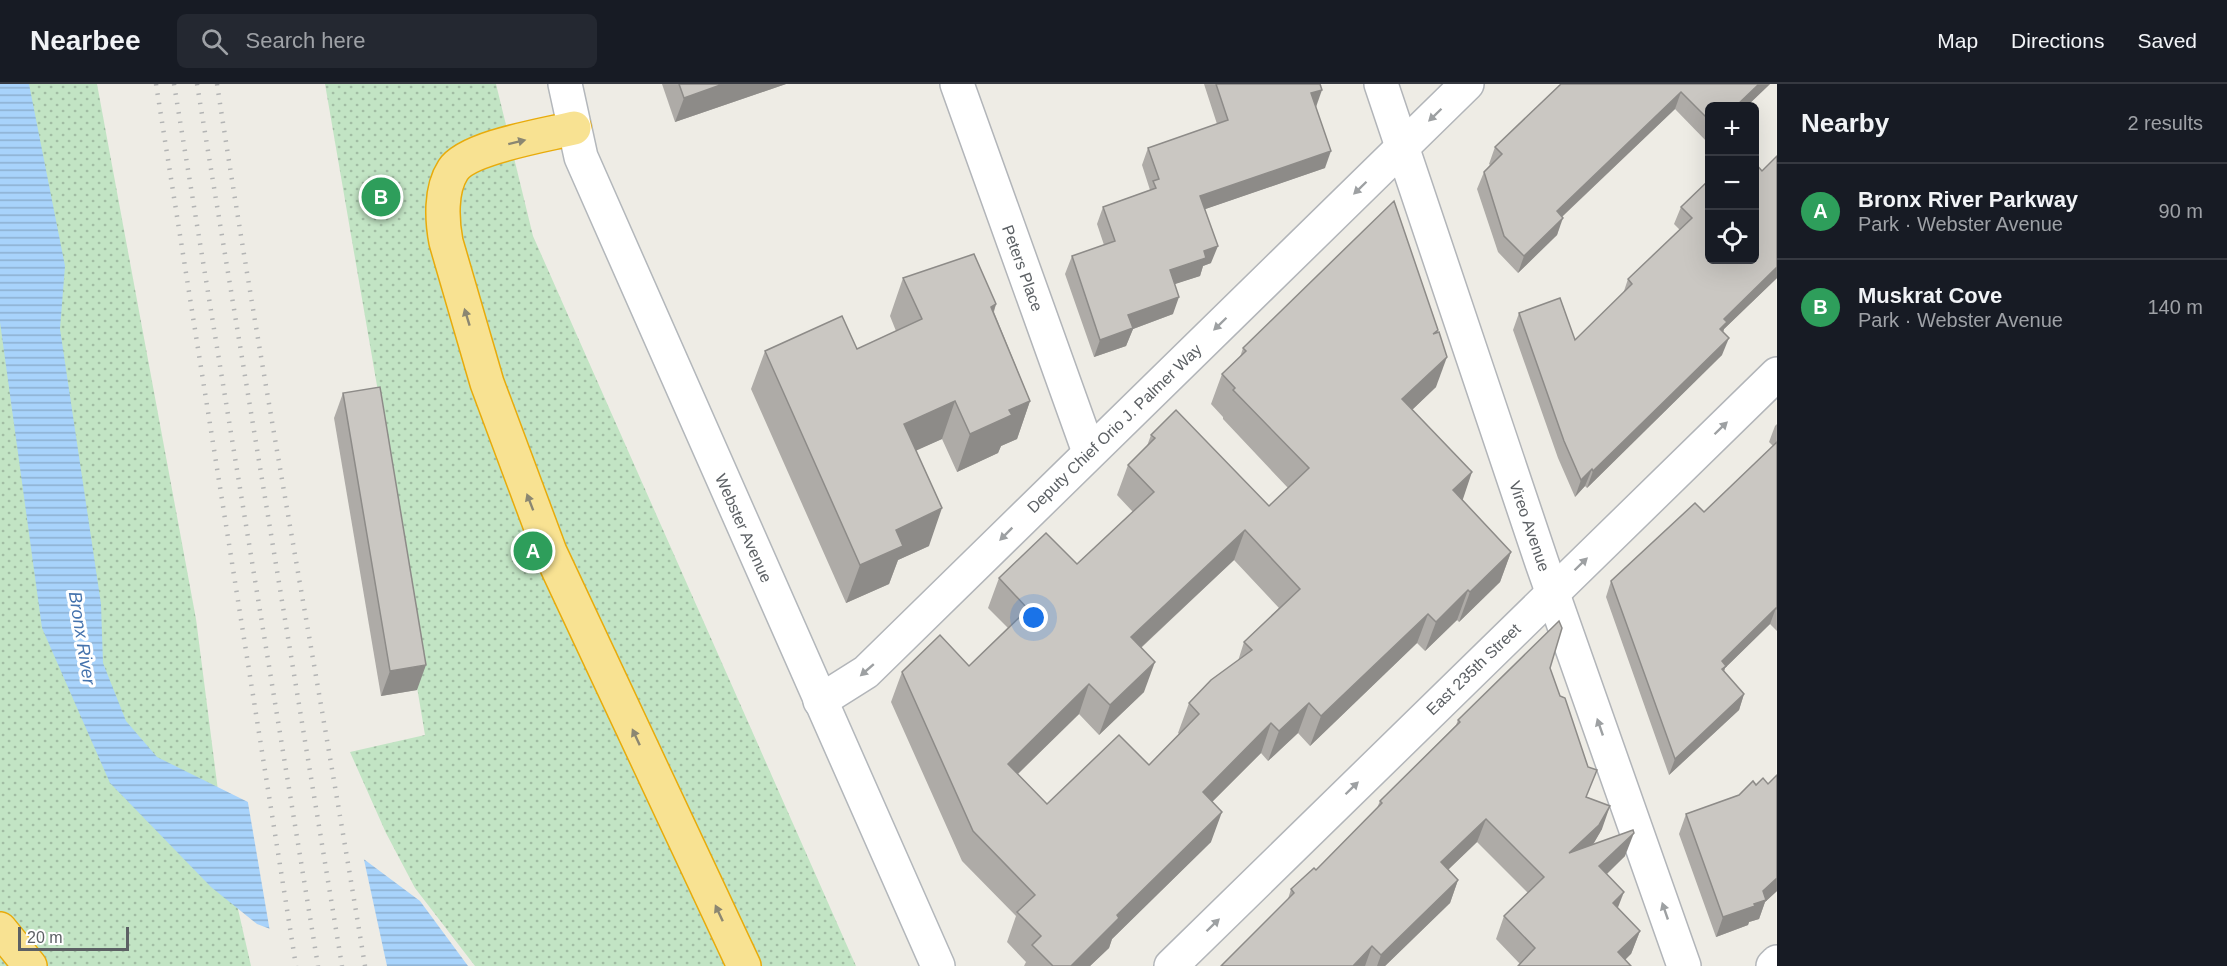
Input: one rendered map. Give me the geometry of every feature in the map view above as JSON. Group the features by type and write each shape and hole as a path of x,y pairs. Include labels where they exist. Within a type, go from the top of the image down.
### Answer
{"highway":[{"path":"574,128 482,151 453,169 444,195 443,228 446,243 487,383 550,552 744,966"},
{"path":"0,929 30,966"}],"street":[{"name":"Webster Avenue","path":"565,84 581,157 938,966"},
{"name":"Peters Place","path":"957,84 1089,452"},
{"name":"Vireo Avenue","path":"1381,84 1552,592 1684,966"},
{"name":"Deputy Chief Orio J. Palmer Way","path":"820,701 866,672 1467,84"},
{"name":"East 235th Street","path":"1171,966 1777,374"},
{"path":"1773,966 1777,962"}],"green space":[{"path":"0,84 97,84 196,619 227,861 251,966 0,966"},
{"path":"325,84 496,84 533,236 856,966 475,966 415,888 386,833 350,752 425,735 371,411 381,409"}],"water":[{"name":"Bronx River","path":"0,84 29,84 65,266 60,329 101,604 103,663 126,721 157,757 365,860 420,901 468,966 368,966 257,924 211,887 110,783 42,628 0,322"}],"pier":[{"path":"247,797 363,855 387,966 359,966 270,932"}],"building":[{"path":"679,84 723,84 684,98"},
{"path":"1216,84 1320,84 1322,90 1311,93 1331,151 1200,196 1218,246 1204,251 1206,258 1170,270 1179,297 1128,315 1133,328 1100,340 1072,256 1115,241 1103,207 1156,188 1153,181 1159,179 1148,148 1228,120"},
{"path":"1561,84 1759,84 1740,102 1705,102 1705,116 1681,92 1557,211 1563,218 1524,256 1504,236 1484,172 1502,154 1495,147"},
{"path":"1777,156 1777,267 1724,319 1727,322 1720,329 1729,338 1593,471 1592,469 1581,480 1564,441 1519,313 1560,298 1575,340 1632,284 1628,279 1692,218 1681,207 1705,184 1705,264 1759,264 1759,168 1762,171"},
{"path":"1394,201 1438,330 1433,334 1439,332 1447,357 1402,399 1472,472 1453,490 1511,552 1436,622 1428,614 1321,716 1309,703 1279,731 1271,723 1203,792 1222,812 1117,915 1119,918 1071,966 1053,966 1032,945 1041,936 1017,912 1035,895 973,831 902,672 940,635 969,666 1028,609 999,578 1046,533 1077,564 1154,492 1128,465 1155,438 1151,435 1176,410 1269,506 1309,468 1233,390 1235,388 1222,374 1246,351 1243,348","holes":["1245,530 1300,589 1244,642 1252,650 1211,680 1189,703 1199,714 1149,765 1119,735 1047,804 1008,764 1089,684 1110,705 1155,662 1131,637"]},
{"path":"974,254 996,304 991,307 1030,401 1009,410 1012,415 970,434 955,401 904,424 942,508 896,530 903,546 860,565 765,351 842,316 857,349 922,319 903,278"},
{"path":"380,387 426,665 390,671 343,393"},
{"path":"1777,442 1777,609 1722,661 1726,666 1722,669 1744,694 1675,759 1611,581 1695,503 1704,512"},
{"path":"1559,621 1562,628 1550,668 1560,696 1565,698 1588,767 1597,770 1586,797 1610,806 1599,825 1569,853 1633,830 1634,833 1599,866 1624,892 1613,903 1640,931 1618,952 1631,966 1518,966 1535,948 1504,916 1544,877 1486,819 1441,862 1458,880 1381,955 1372,946 1353,966 1221,966 1294,893 1291,889 1314,868 1316,870 1382,803 1380,801 1460,722 1458,720"},
{"path":"1777,775 1777,878 1763,891 1766,900 1723,917 1686,814 1739,795 1753,781 1756,785 1763,778 1768,784"}],"railway":[{"path":"156,84 296,966"},
{"path":"174,84 318,966"},
{"path":"197,84 342,966"},
{"path":"217,84 252,305 365,966"}],"place":[{"name":"Muskrat Cove","path":"381,197"},
{"name":"Bronx River Parkway","path":"533,551"}]}
